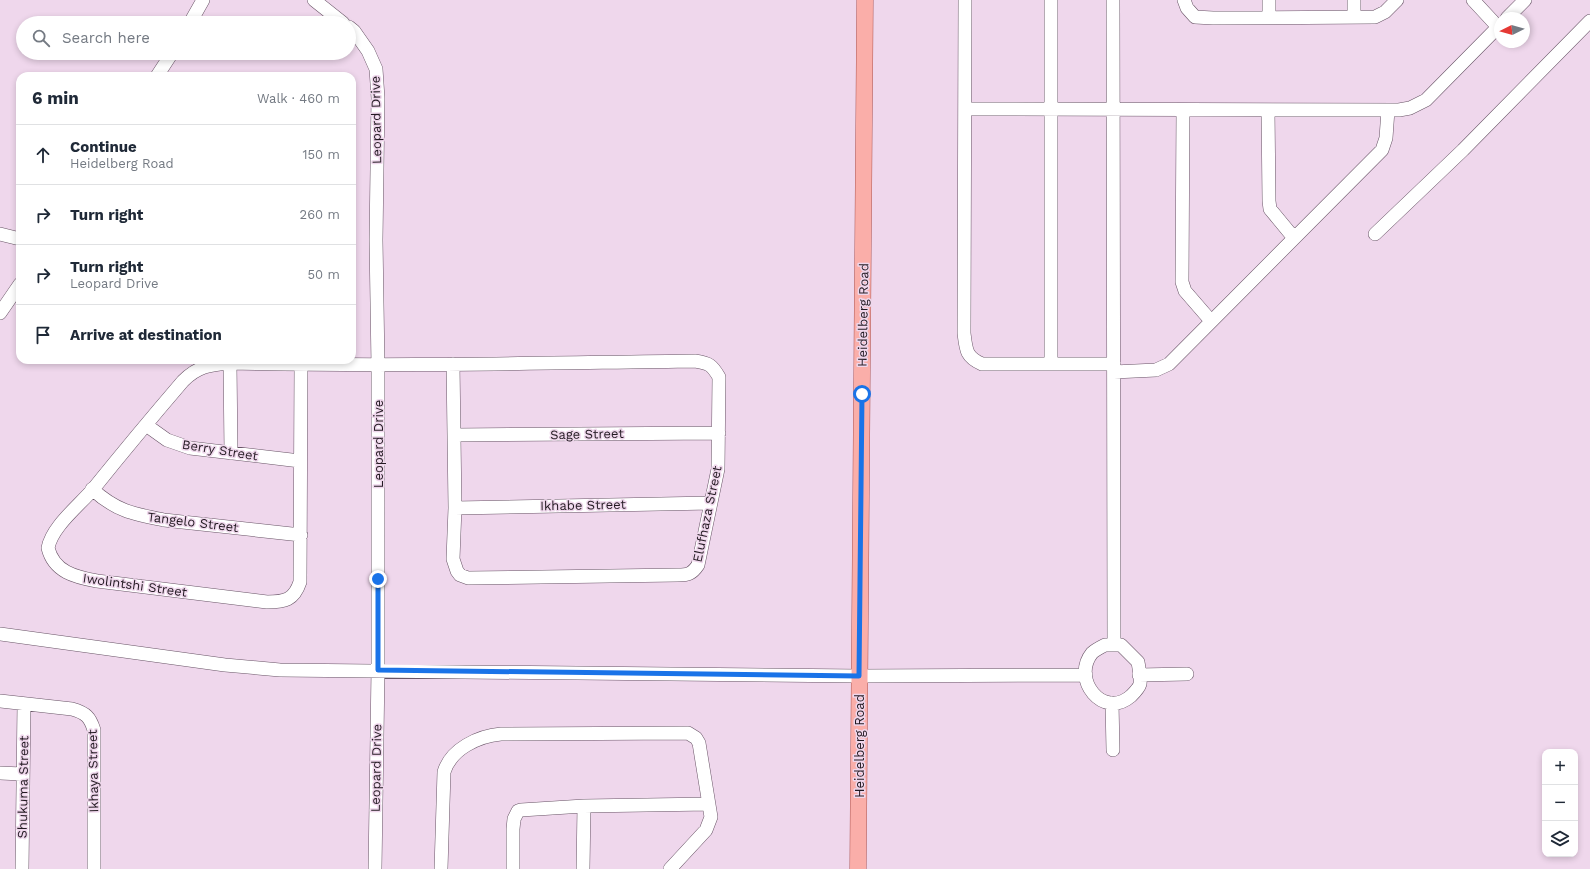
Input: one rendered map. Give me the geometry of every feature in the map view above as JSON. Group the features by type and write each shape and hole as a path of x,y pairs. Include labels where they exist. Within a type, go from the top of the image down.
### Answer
{"main road":[{"name":"Heidelberg Road","path":"858,869 865,0"}],"street":[{"path":"194,16 203,0"},
{"path":"314,0 335,16"},
{"path":"965,0 966,109 964,333 966,348 972,360 982,364 1051,364 1156,370 1169,364 1382,150 1386,138 1388,110"},
{"path":"1051,0 1051,364"},
{"path":"1113,0 1114,645"},
{"path":"1184,0 1187,8 1194,17 1269,18 1375,16 1384,12 1397,0"},
{"path":"1269,0 1269,18"},
{"path":"1354,0 1354,17"},
{"path":"1473,0 1494,17"},
{"path":"1513,12 1525,0"},
{"path":"1375,234 1479,134 1590,21"},
{"path":"966,109 1388,110 1410,108 1426,100 1494,31"},
{"name":"Leopard Drive","path":"356,34 368,51 376,69 378,98 376,254 378,365 378,670 375,869"},
{"path":"160,72 168,60"},
{"path":"1183,110 1182,282 1185,291 1211,321"},
{"path":"1268,110 1268,201 1270,209 1294,238"},
{"path":"0,234 16,238"},
{"path":"0,313 16,290"},
{"name":"Elufhaza Street","path":"378,365 453,364 694,361 706,363 714,368 719,377 718,469 698,564 694,572 687,575 468,578 460,575 454,564 455,435 453,364"},
{"name":"Iwolintshi Street","path":"211,364 198,368 190,374 58,528 52,537 48,548 55,564 63,570 81,578 243,600 267,602 286,601 297,592 300,582 301,364 378,365"},
{"path":"230,364 231,453"},
{"name":"Berry Street","path":"146,425 166,440 190,448 300,461"},
{"name":"Sage Street","path":"455,435 719,433"},
{"name":"Tangelo Street","path":"92,489 113,506 142,516 164,520 301,535"},
{"name":"Ikhabe Street","path":"455,508 711,503"},
{"path":"0,634 256,668 287,670 859,676 1086,675"},
{"path":"1105,645 1114,645 1121,645 1132,654 1138,662 1140,684 1134,693 1125,701 1112,703 1098,699 1090,690 1086,675 1087,661 1093,652 1105,645"},
{"path":"1139,675 1187,674"},
{"name":"Ikhaya Street","path":"0,701 72,709 81,711 92,721 94,730 94,869"},
{"path":"1112,703 1112,750"},
{"name":"Shukuma Street","path":"22,869 24,704"},
{"path":"441,869 443,780 447,764 453,756 467,745 484,736 501,734 688,733 696,738 699,743 711,817 706,830 670,869"},
{"path":"0,773 22,774"},
{"path":"513,869 514,819 518,811 525,808 709,804"},
{"path":"583,869 584,806"}],"route":[{"path":"378,579 378,670 859,676 862,394"}]}
